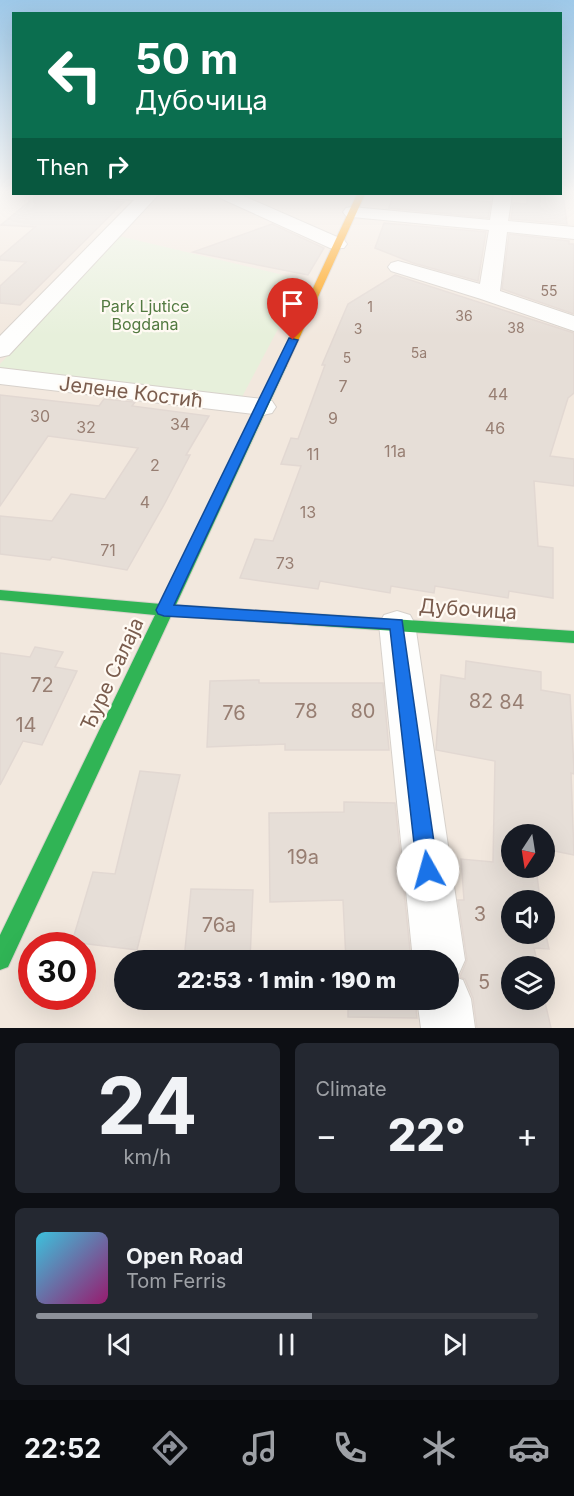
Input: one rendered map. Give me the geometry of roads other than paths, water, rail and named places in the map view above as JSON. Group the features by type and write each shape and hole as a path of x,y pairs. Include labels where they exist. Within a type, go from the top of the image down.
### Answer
{"street":[{"path":"0,350 106,240"},
{"path":"328,240 337,244"},
{"name":"Ђуре Салаја","path":"0,958 339,240"},
{"path":"489,294 497,240"},
{"path":"398,267 489,294 574,324"},
{"name":"Јелене Костић","path":"0,376 262,407"},
{"name":"Дубочица","path":"0,595 164,610 574,636"},
{"path":"397,624 438,950"},
{"path":"446,1010 448,1028"}],"park label":[{"name":"Park Ljutice Bogdana","path":"145,315"}]}
